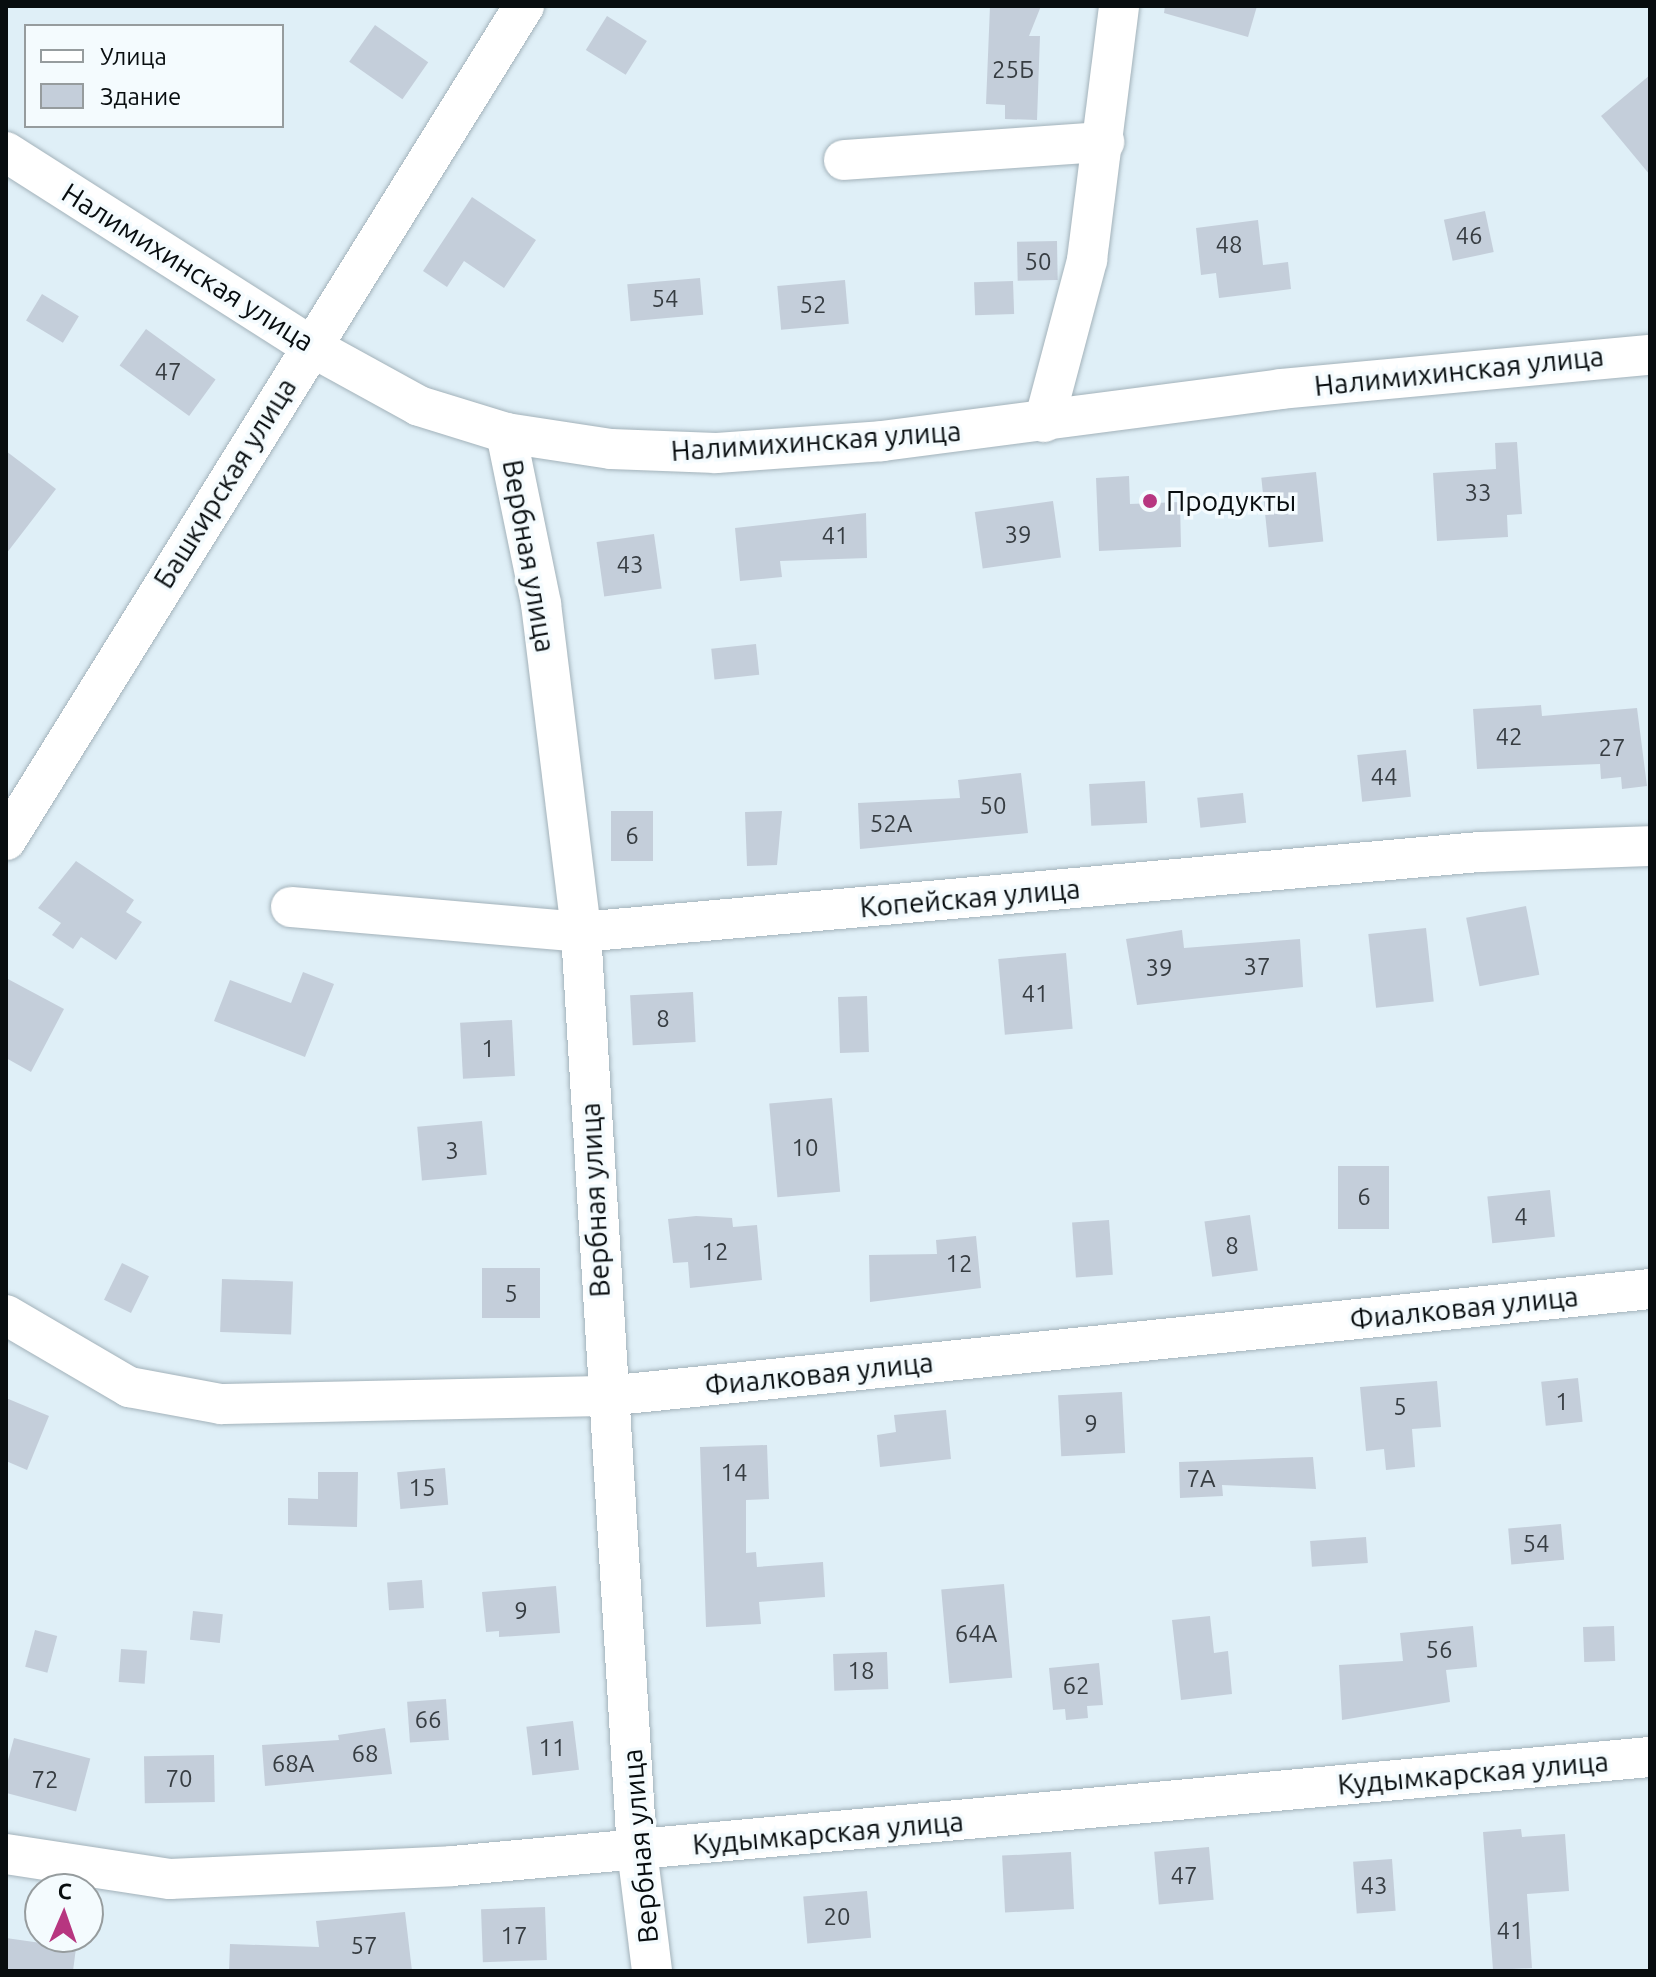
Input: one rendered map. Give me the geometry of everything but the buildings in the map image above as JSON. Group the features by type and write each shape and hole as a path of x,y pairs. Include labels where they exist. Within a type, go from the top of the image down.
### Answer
{"street":[{"name":"Башкирская улица","path":"6,840 524,6"},
{"path":"1044,422 1087,260 1119,6"},
{"path":"844,160 1104,142"},
{"name":"Налимихинская улица","path":"6,152 310,346 419,406 506,433 611,449 716,453 1044,422 1296,387 1650,355"},
{"name":"Вербная улица","path":"506,433 541,604 581,932 606,1396 637,1850 652,1971"},
{"name":"Копейская улица","path":"291,907 581,932 1480,852 1650,846"},
{"name":"Фиалковая улица","path":"6,1315 129,1387 221,1404 606,1396 1650,1289"},
{"name":"Кудымкарская улица","path":"6,1854 170,1879 637,1850 1650,1757"}],"place":[{"name":"Продукты","path":"1150,501"}]}
